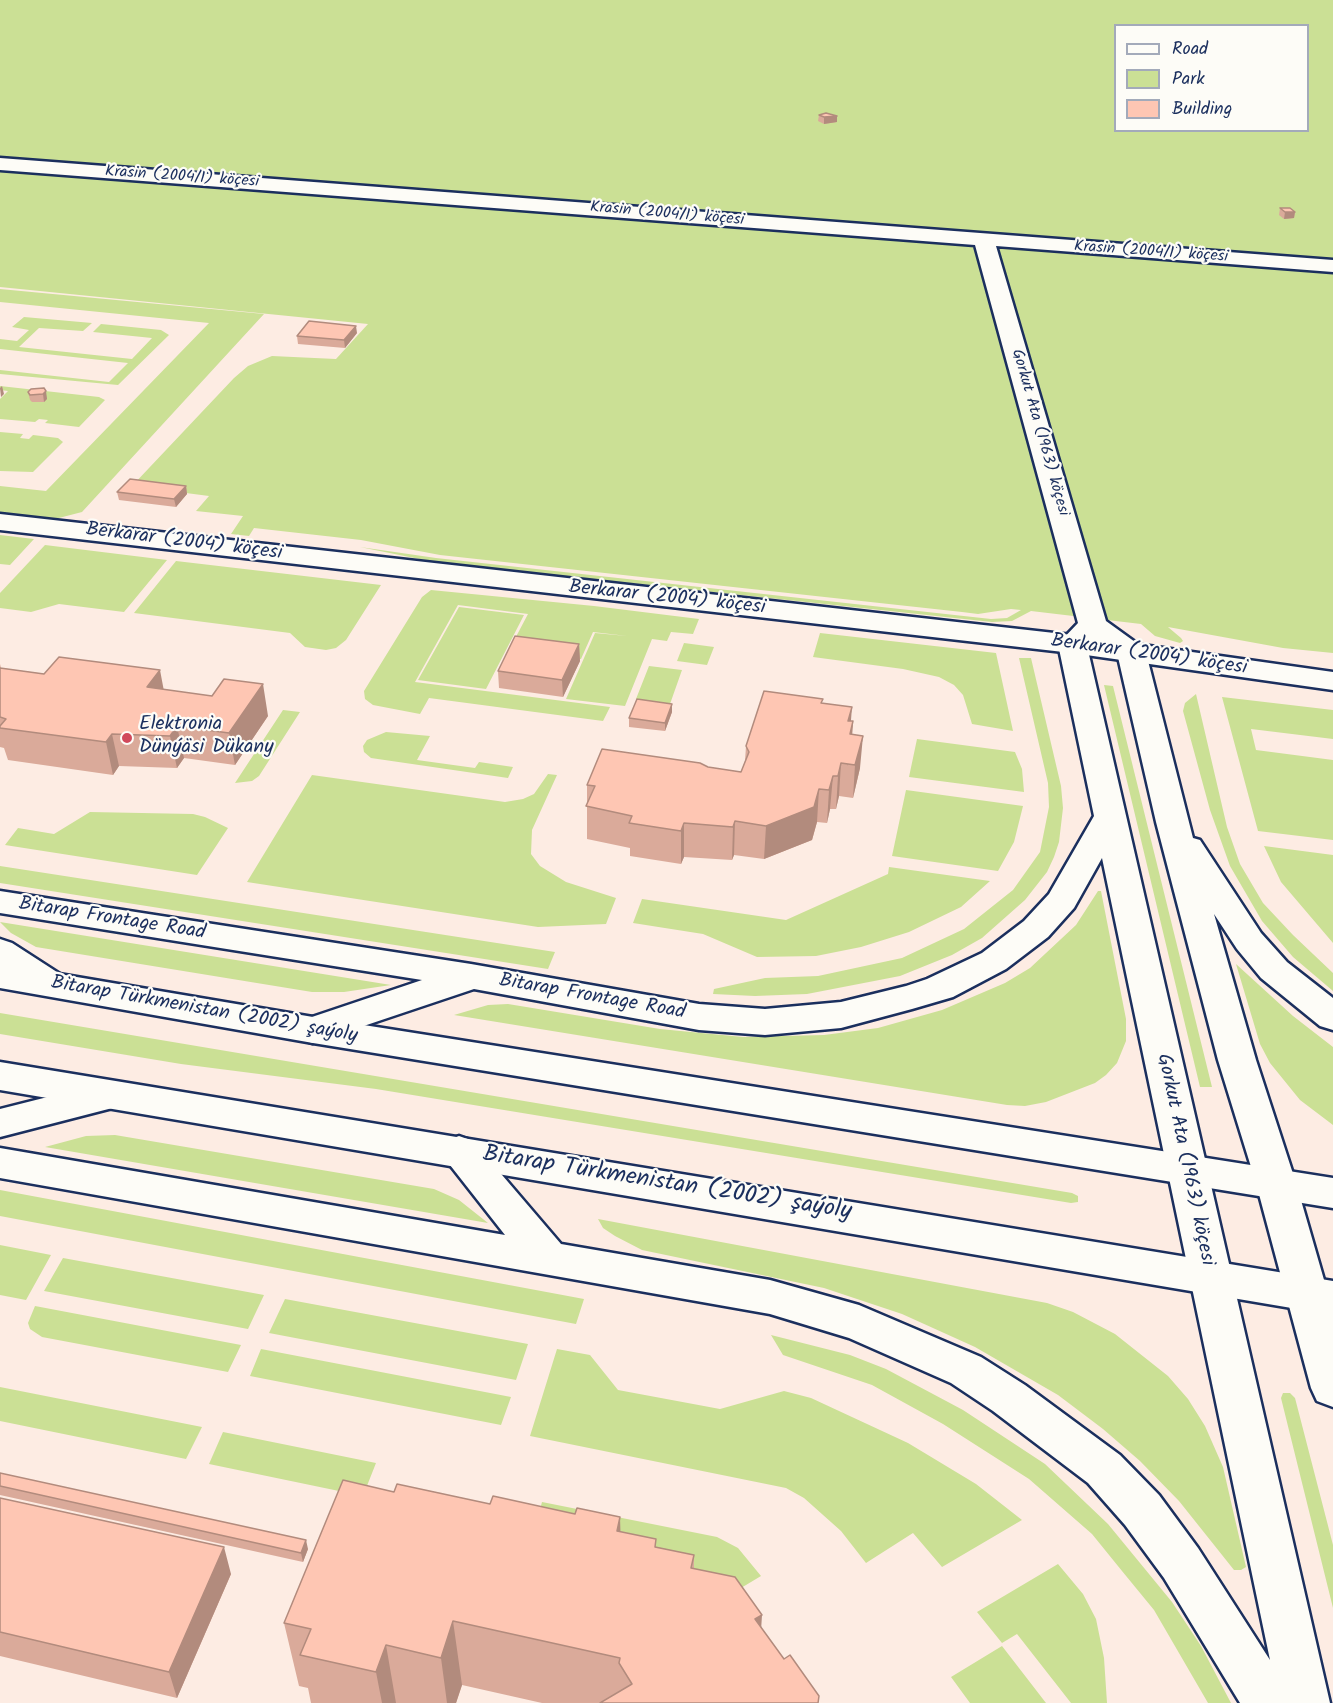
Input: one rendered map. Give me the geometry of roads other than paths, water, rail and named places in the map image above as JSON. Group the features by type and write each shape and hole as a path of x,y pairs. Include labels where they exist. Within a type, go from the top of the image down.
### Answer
{"street":[{"name":"Krasin (2004/1) köçesi","path":"0,164 1333,266"},
{"name":"Gorkut Ata (1963) köçesi","path":"984,240 1083,635 1108,819 1305,1703"},
{"name":"Berkarar (2004) köçesi","path":"0,522 1083,635"},
{"path":"1083,635 1132,653 1172,822 1237,1060 1276,1183 1320,1296 1333,1388"},
{"name":"Berkarar (2004) köçesi","path":"1132,653 1333,681"},
{"name":"Bitarap Frontage Road","path":"0,902 471,976 699,1017 735,1020 801,1020 886,1004 940,988 994,961 1020,943 1062,900 1108,819"},
{"path":"1172,822 1249,941 1274,970 1333,1017"},
{"path":"0,951 47,983"},
{"name":"Bitarap Türkmenistan (2002) şaýoly","path":"0,976 314,1030 1333,1193"},
{"path":"314,1030 471,976"},
{"name":"Bitarap Türkmenistan (2002) şaýoly","path":"0,1076 1320,1296"},
{"path":"0,1123 111,1095"},
{"path":"459,1151 550,1260"},
{"path":"0,1163 550,1260 663,1277 813,1308 915,1346 966,1370 1009,1398 1095,1463 1142,1510 1231,1639 1268,1703"}],"place":[{"name":"Elektronia Dünýäsi Dükany","path":"127,738"}]}
